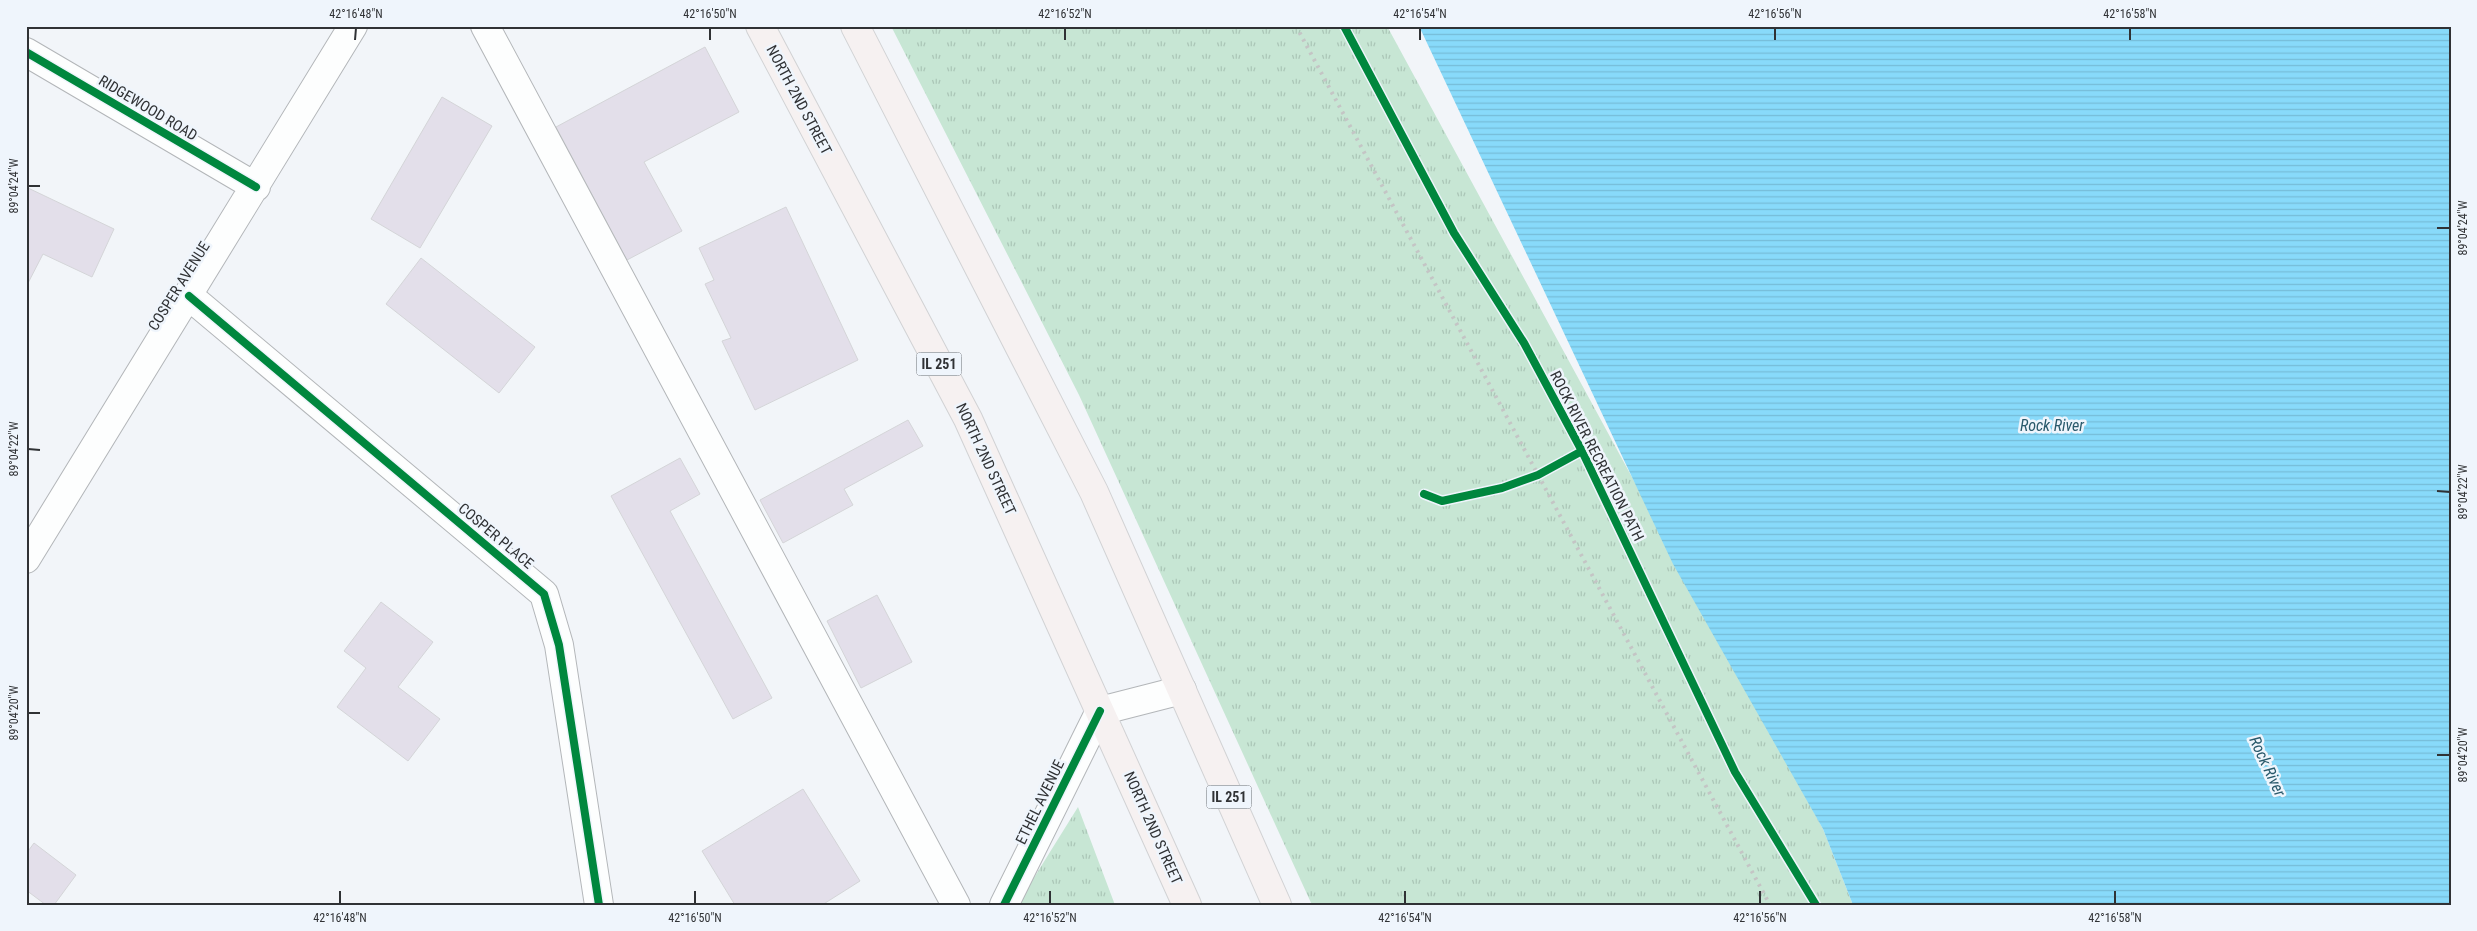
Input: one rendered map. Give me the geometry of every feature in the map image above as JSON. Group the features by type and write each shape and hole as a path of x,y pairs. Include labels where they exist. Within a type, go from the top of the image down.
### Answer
{"main road":[{"name":"NORTH 2ND STREET","path":"760,26 968,419 1187,905"},
{"name":"IL 251","path":"855,26 1094,492 1277,905"}],"street":[{"name":"COSPER AVENUE","path":"26,559 256,187 353,26"},
{"path":"485,26 956,905"},
{"name":"RIDGEWOOD ROAD","path":"26,52 256,187"},
{"name":"COSPER PLACE","path":"189,296 544,594 559,645 598,905"},
{"path":"1100,711 1182,690"},
{"name":"ETHEL AVENUE","path":"1004,905 1100,711"}],"green space":[{"path":"891,26 1387,26 1823,829 1853,905 1312,905 1079,395"},
{"path":"1078,807 1115,905 1017,905"}],"water":[{"name":"Rock River","path":"1419,26 2451,26 2451,905 1853,905 1823,829 1673,564"}],"building":[{"path":"705,47 739,112 644,162 682,231 627,260 556,127"},
{"path":"442,97 492,126 420,248 371,219"},
{"path":"26,187 114,229 92,277 43,254 26,287"},
{"path":"786,207 858,360 755,410 722,341 731,338 705,284 714,280 699,248"},
{"path":"421,258 535,347 499,393 386,304"},
{"path":"908,420 923,446 844,489 853,505 783,543 760,500"},
{"path":"680,458 700,494 670,511 772,698 733,719 611,496"},
{"path":"877,595 912,662 861,688 827,621"},
{"path":"381,602 433,642 398,687 440,719 408,761 337,707 366,668 344,651"},
{"path":"803,789 860,881 822,905 735,905 702,851"},
{"path":"34,843 76,875 54,905 46,905 26,890 26,854"}],"railway":[{"path":"1296,26 1770,905"}],"cycle path":[{"name":"ROCK RIVER RECREATION PATH","path":"1344,26 1454,233 1524,343 1582,451 1735,772 1816,905"},
{"path":"26,52 256,187"},
{"path":"189,296 544,594 559,645 599,905"},
{"name":"ROCK RIVER RECREATION PATH","path":"1424,494 1442,501 1502,488 1538,475 1582,451"},
{"path":"1004,905 1100,711"}]}
